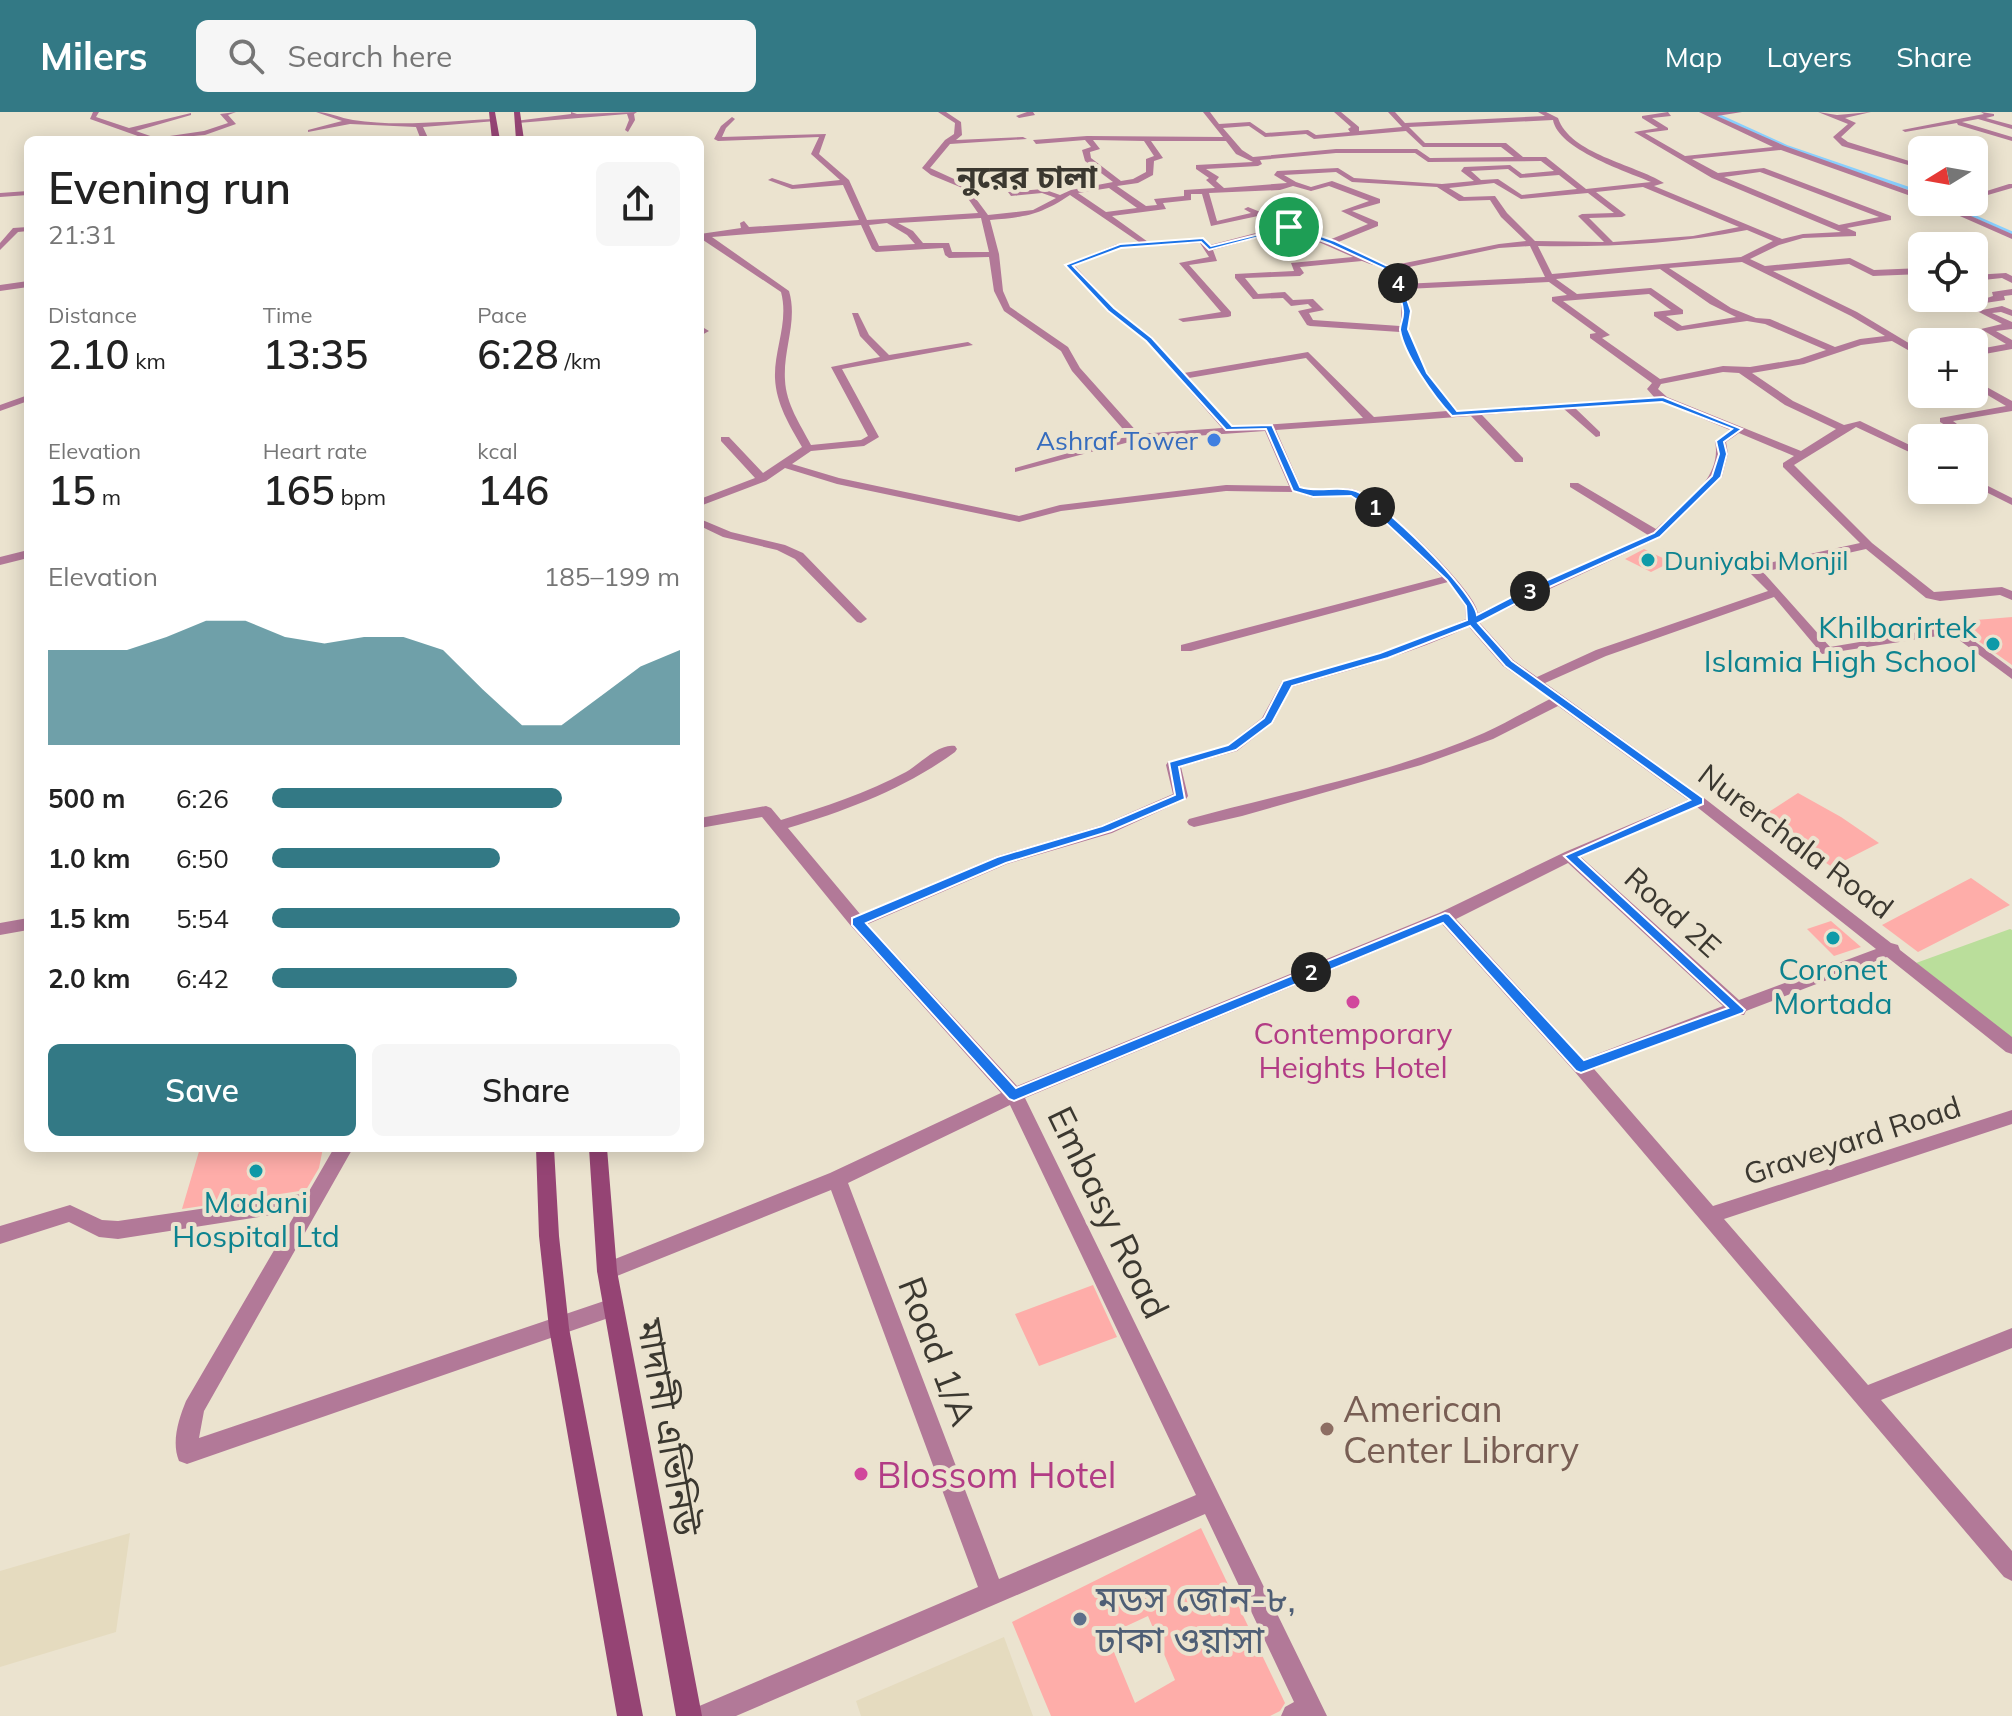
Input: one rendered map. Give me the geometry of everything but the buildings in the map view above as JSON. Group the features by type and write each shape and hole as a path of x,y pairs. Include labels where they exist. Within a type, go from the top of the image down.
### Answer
{"main road":[{"path":"495,136 492,116 517,116 520,136"},
{"path":"545,1152 549,1236 559,1328 630,1716"},
{"name":"মাদানী এভিনিউ","path":"598,1152 607,1271 689,1716"}],"street":[{"path":"96,112 92,118 146,136"},
{"path":"179,136 233,124 223,114 233,112"},
{"path":"319,112 351,122 419,125 462,123 492,116"},
{"path":"462,123 463,112"},
{"path":"517,116 632,112 628,130"},
{"path":"941,112 958,122 958,135 926,168 931,174 962,185 984,216 995,254 999,289 1007,309 1055,340 1072,356 1075,369 1136,437"},
{"path":"1019,116 1032,115 1030,112"},
{"path":"1206,112 1216,112"},
{"path":"1206,112 1239,152 1293,184 1311,189 1329,183 1377,201 1345,211 1375,224 1332,242"},
{"path":"1337,112 1357,128 1351,129 1358,133"},
{"path":"1391,112 1423,145 1503,145 1521,159"},
{"path":"1441,186 1462,199 1521,197 1660,183 1573,143 1558,129 1553,118 1541,112"},
{"path":"1400,287 1550,278 1743,259 1780,241 1803,236 1853,234 1715,176 1637,132 1666,129 1644,117 1669,115 1663,112"},
{"path":"1712,113 1739,112"},
{"path":"1821,112 1854,124 1837,137 1840,141 1908,163"},
{"path":"1838,117 1868,112"},
{"path":"1712,113 1773,144 1908,185"},
{"path":"1712,113 1784,145 1908,193"},
{"path":"131,130 189,114"},
{"path":"1905,130 1982,115 2012,127"},
{"path":"1218,126 1250,124 1265,135 1308,132 1314,137 1405,127 1553,118"},
{"path":"732,119 723,127 718,139 824,135 815,154 846,182 876,249 946,245 949,255 995,254"},
{"path":"310,131 351,122"},
{"path":"1953,122 2012,139"},
{"path":"419,125 423,136"},
{"path":"1036,142 1087,138 1228,139"},
{"path":"1087,138 1096,149 1086,150 1088,159 1144,209"},
{"path":"948,142 1023,139"},
{"path":"704,236 744,227 1015,216 1051,206 1071,192 1135,181 1150,173 1150,159 1159,158 1146,139"},
{"path":"1683,158 1784,145"},
{"path":"1252,159 1336,151 1417,151 1428,160 1543,159 1622,215 1582,216 1611,245"},
{"path":"1224,192 1210,180 1216,179 1199,167 1261,164"},
{"path":"1886,170 1908,165"},
{"path":"1479,182 1464,169 1510,167 1520,176 1561,173"},
{"path":"1277,173 1338,170 1352,180 1441,186 1495,181 1521,197"},
{"path":"1715,176 1761,170 1888,218 1842,227"},
{"path":"1863,175 1873,173"},
{"path":"772,180 792,187 846,182"},
{"path":"1104,215 1163,207 1157,201 1188,198 1187,192 1280,188 1293,184"},
{"path":"1644,184 1780,241"},
{"path":"1988,186 2012,186"},
{"path":"1988,194 1999,191 1997,188"},
{"path":"1011,194 1047,191 1060,197"},
{"path":"1071,192 1144,242"},
{"path":"1205,192 1214,224 1258,214"},
{"path":"0,195 24,193"},
{"path":"1492,198 1504,215 1533,243 1550,278 1575,297"},
{"path":"1248,209 1332,242 1389,269 1400,287 1407,311 1404,329 1423,373 1455,414"},
{"path":"1970,216 2012,237"},
{"path":"1979,216 2009,227"},
{"path":"887,220 910,233 921,246"},
{"path":"1209,248 1289,227"},
{"path":"1389,269 1470,251 1533,243 1611,245 1693,238 1747,228"},
{"path":"0,248 16,230 24,229"},
{"path":"704,237 785,291 790,302 784,332 780,389 808,448"},
{"path":"1183,319 1228,314 1183,263 1214,259 1203,240 1120,246 1069,265 1111,310 1149,339 1229,429"},
{"path":"1367,257 1294,265 1300,273 1238,276 1256,297 1285,295 1291,303 1310,301 1319,310 1303,311 1310,323 1404,329"},
{"path":"1743,259 1854,314 1908,346"},
{"path":"1765,269 1850,261 1873,273 1908,270"},
{"path":"1663,268 1723,307 1749,318 1767,321 1834,350"},
{"path":"1988,277 2003,275 2012,280"},
{"path":"0,288 24,285"},
{"path":"1658,382 1593,336 1605,335 1555,299 1651,291 1680,312 1657,314 1680,329 1749,318"},
{"path":"1988,300 2002,298 1995,294 2012,292"},
{"path":"1988,302 2007,311"},
{"path":"2007,311 1982,311 2012,326 1986,329 2011,346"},
{"path":"855,315 865,336 886,358"},
{"path":"1804,456 1663,399 1652,389 1658,382 1723,369 1742,370 1801,362 1860,342 1894,338"},
{"path":"704,501 762,479 808,448 864,443 874,437 836,367 968,345"},
{"path":"1988,350 2011,346"},
{"path":"1182,376 1308,355 1370,419"},
{"path":"1742,370 1789,403 1844,429"},
{"path":"1988,391 2012,406"},
{"path":"1019,470 1136,437 1663,399"},
{"path":"1,410 24,400"},
{"path":"1567,406 1596,434"},
{"path":"1950,424 1944,420 2012,406"},
{"path":"1524,410 1526,425"},
{"path":"1473,412 1519,460"},
{"path":"1908,448 1856,423 1787,465 1868,545 1930,595 1940,597 2002,591 2012,596"},
{"path":"1269,427 1296,489"},
{"path":"857,922 1002,860 1107,829 1181,796 1173,765 1232,748 1268,720 1287,684 1384,655 1472,622 1506,603 1657,535 1717,477 1723,454 1720,441 1738,429"},
{"path":"725,439 762,479"},
{"name":"Nurerchala Road","path":"785,465 837,481 1019,519 1060,508 1226,488 1296,489 1305,494 1344,492 1361,497 1451,578 1471,606 1472,622 1488,644 1557,701 1699,801 1892,949 2012,1047"},
{"path":"1574,485 1657,535"},
{"path":"1988,489 2012,502"},
{"path":"704,524 727,535 781,547 799,556 861,619"},
{"path":"1868,545 1754,570 1827,651 1954,630 2012,675"},
{"path":"0,561 24,555"},
{"path":"1186,648 1451,578"},
{"path":"1535,683 1601,653 1776,592"},
{"path":"1194,822 1237,813 1416,762 1488,736 1557,701"},
{"path":"704,822 766,811 780,825 872,795 934,762 950,749"},
{"path":"607,1271 837,1179 1014,1095 1445,917 1570,856 1699,801"},
{"name":"Embasy Road","path":"780,825 857,922 1014,1095 1211,1500 1306,1713"},
{"name":"Road 2E","path":"1570,856 1738,1010"},
{"path":"1445,917 1581,1067 2012,1569"},
{"path":"0,929 24,925"},
{"path":"1581,1067 1738,1010 1892,949"},
{"name":"Graveyard Road","path":"1709,1216 2012,1117"},
{"path":"342,1152 194,1408 188,1430 187,1453 613,1307"},
{"name":"Road 1/A","path":"837,1179 992,1592"},
{"path":"0,1235 70,1213 99,1228 118,1230 316,1200"},
{"path":"1863,1397 2012,1338"},
{"path":"706,1716 1211,1500"}],"shaded area":[{"path":"130,1533 116,1632 0,1667 0,1571"},
{"path":"1004,1637 1033,1716 861,1716 856,1701"}],"green space":[{"path":"2012,930 2012,1038 1916,963"}],"waterway":[{"path":"1711,112 1788,147 1908,188"},
{"path":"1974,216 2012,233"}],"place":[{"name":"Ashraf Tower","path":"1214,440"},
{"name":"Duniyabi Monjil","path":"1648,560"},
{"name":"Khilbarirtek Islamia High School","path":"1993,644"},
{"name":"Coronet Mortada","path":"1833,938"},
{"name":"Contemporary Heights Hotel","path":"1353,1002"},
{"name":"Madani Hospital Ltd","path":"256,1171"},
{"name":"American Center Library","path":"1327,1429"},
{"name":"Blossom Hotel","path":"861,1474"},
{"name":"মডস জোন-৮, ঢাকা ওয়াসা","path":"1080,1619"}],"district":[{"name":"নুরের চালা","path":"1027,176"}],"route":[{"path":"1289,227 1209,248 1203,240 1120,246 1070,262 1069,265 1111,310 1149,339 1229,429 1269,427 1296,489 1313,495 1353,493 1374,507 1451,578 1471,606 1472,622 1488,644 1508,663 1699,801 1570,856 1738,1010 1581,1067 1445,917 1014,1095 857,922 1002,860 1107,829 1181,796 1173,765 1232,748 1268,720 1287,684 1349,667 1441,635 1472,622 1531,591 1657,535 1717,477 1723,454 1720,441 1738,429 1663,399 1455,414 1423,373 1404,329 1407,311 1400,287 1389,269 1332,242 1289,227"}]}
